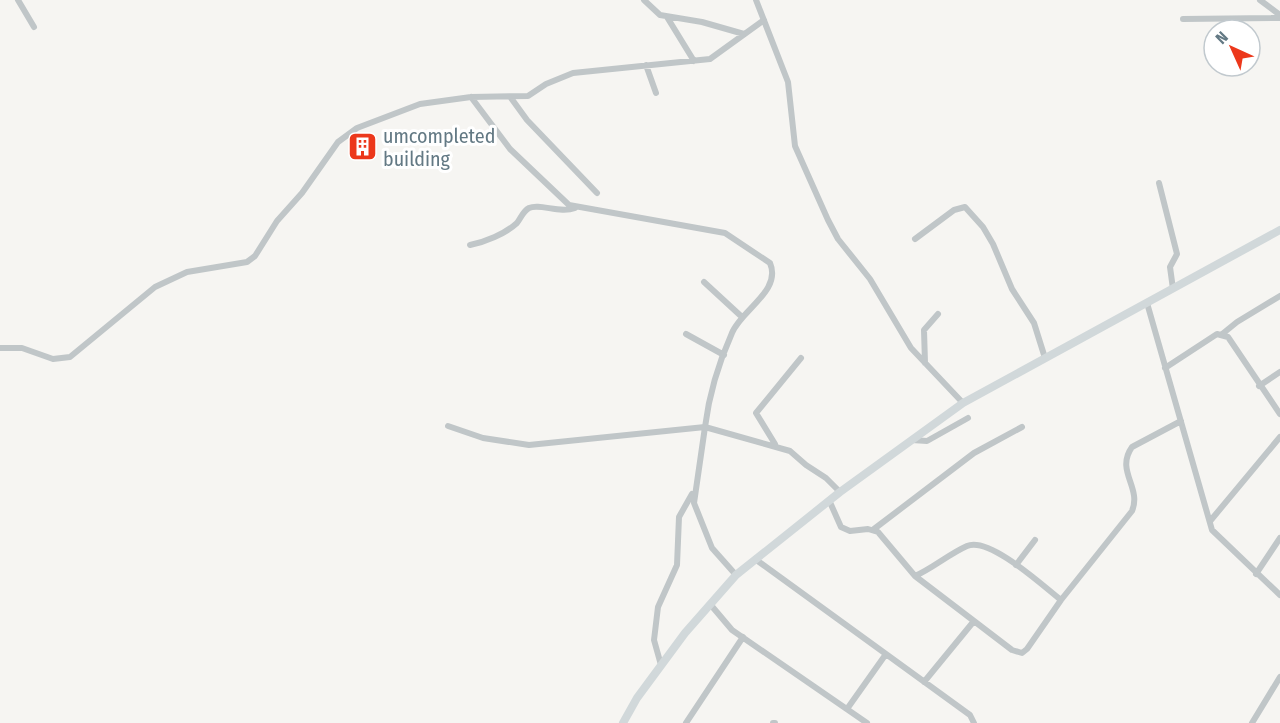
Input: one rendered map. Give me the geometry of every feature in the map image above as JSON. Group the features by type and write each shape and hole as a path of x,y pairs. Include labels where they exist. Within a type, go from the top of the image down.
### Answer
{"main road":[{"path":"623,723 637,698 661,665 736,575 829,500 963,403 1280,230"}],"street":[{"path":"18,0 34,27"},
{"path":"644,0 660,15 702,22 744,34"},
{"path":"756,0 788,82 795,146 828,220 838,239 870,279 911,348 963,403"},
{"path":"1260,0 1280,17"},
{"path":"667,17 694,61"},
{"path":"1183,19 1280,17"},
{"path":"0,348 22,348 53,359 70,357 155,287 187,272 247,262 255,256 277,220 302,193 338,142 357,128 420,104 471,97 528,96 546,84 573,73 710,59 764,20"},
{"path":"646,65 656,93"},
{"path":"471,97 510,149 575,208"},
{"path":"511,98 527,120 597,193"},
{"path":"1159,183 1177,254 1170,267 1173,289"},
{"path":"470,245 483,242 515,225 525,211 533,207 562,212 575,208 622,213 732,236 763,257 772,269 767,289 742,317 732,333 724,355 708,406 694,491 694,503 708,541 736,575"},
{"path":"915,239 954,210 965,207 983,227 993,244 1012,289 1034,322 1045,358"},
{"path":"704,282 742,317"},
{"path":"1221,335 1237,322 1280,296"},
{"path":"1146,303 1212,530 1280,595"},
{"path":"925,363 924,330 938,314"},
{"path":"686,334 724,355"},
{"path":"1165,368 1217,334 1228,337 1235,344 1259,386 1280,414"},
{"path":"775,444 756,413 801,358"},
{"path":"1259,386 1280,372"},
{"path":"912,440 927,441 968,418"},
{"path":"829,500 845,529 874,530 883,536 915,576 1012,650 1022,653 1132,511 1135,503 1125,465 1132,447 1181,421"},
{"path":"448,426 483,438 529,445 705,427 775,444 795,454 840,492"},
{"path":"874,530 974,453 1022,427"},
{"path":"1210,520 1250,477 1280,437"},
{"path":"661,665 654,640 658,607 677,565 679,517 694,491"},
{"path":"1256,574 1280,538"},
{"path":"1016,565 1035,540"},
{"path":"915,576 969,545 981,544 1016,565 1061,600"},
{"path":"755,559 970,715 974,723"},
{"path":"710,604 726,625 867,723"},
{"path":"924,682 974,621"},
{"path":"686,723 743,637"},
{"path":"848,709 886,654"},
{"path":"1252,723 1280,677"}],"place":[{"name":"umcompleted building","path":"362,147"}]}
